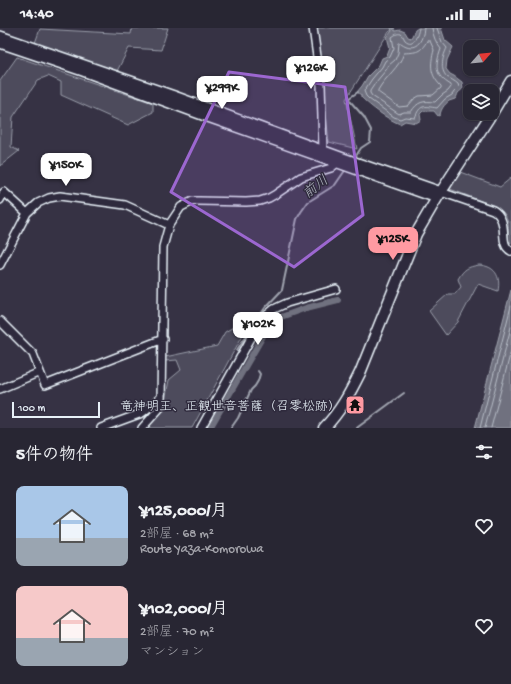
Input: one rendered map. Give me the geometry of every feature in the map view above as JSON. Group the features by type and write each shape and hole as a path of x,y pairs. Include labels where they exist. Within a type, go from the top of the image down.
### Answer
{"main road":[{"path":"499,101 511,81"},
{"path":"324,428 352,390 416,234 439,195 487,120"}],"street":[{"path":"313,28 321,86 323,150"},
{"path":"0,36 174,96 323,150 439,195"},
{"path":"0,44 164,100 337,163 439,195 493,210 500,214 506,223 505,242 506,247 511,251"},
{"path":"142,428 160,408 161,404 163,247 169,225 181,207 193,202 246,202 269,198 301,177 330,168 337,163"},
{"path":"0,200 4,192 27,212"},
{"path":"0,265 27,212 38,203 49,198 60,196 125,205 169,225"},
{"path":"201,428 262,320 274,309 287,303 336,289"},
{"path":"0,321 33,354 45,385 163,339"},
{"path":"1,386 40,372"},
{"path":"101,428 142,413 161,398"}],"highlighted area":[{"path":"229,72 345,87 363,215 294,267 171,192"}],"shaded area":[{"path":"132,28 168,28 161,50 129,48 117,71 35,43 40,29 131,34"},
{"path":"317,28 395,28 389,32 346,99 357,149 329,142"},
{"path":"17,57 153,103 153,112 128,125 61,95 61,82 48,76 38,80 13,117 11,147 19,151 0,166 0,81"},
{"path":"460,172 500,187 511,178 511,243 508,240 508,221 501,210 497,207 450,189"},
{"path":"479,265 489,267 496,273 499,281 498,291 478,284 458,322 446,335 429,311 448,294 455,294 461,287 458,279 464,271"},
{"path":"235,326 246,329 192,428 146,428 164,406 169,380 181,370 177,360 165,361 165,357 217,346 225,332"}],"water":[{"path":"391,28 395,31 400,30 405,32 408,37 411,38 415,30 418,28 441,28 445,40 453,47 447,60 446,69 450,74 462,82 463,88 455,99 449,101 444,106 440,115 438,116 434,111 423,111 420,114 421,120 416,123 405,121 400,124 374,109 357,92 368,76 379,65 382,58 387,56 390,48 387,37 392,31"},
{"path":"511,290 511,428 475,428"}],"waterway":[{"name":"前川","path":"354,159 361,148 370,142 371,130 364,117 350,101 349,98 358,92"},
{"name":"前川","path":"239,352 237,350 253,325 265,308 282,290 297,219 301,212 308,202 335,185 346,169"},
{"path":"210,428 270,324 281,317 306,308 338,300"},
{"name":"前川","path":"231,428 238,418 251,390 258,381 260,374 258,371"},
{"path":"357,428 404,393"}],"place":[{"name":"竜神明王、正観世音菩薩（召零松跡）","path":"355,405"}]}
